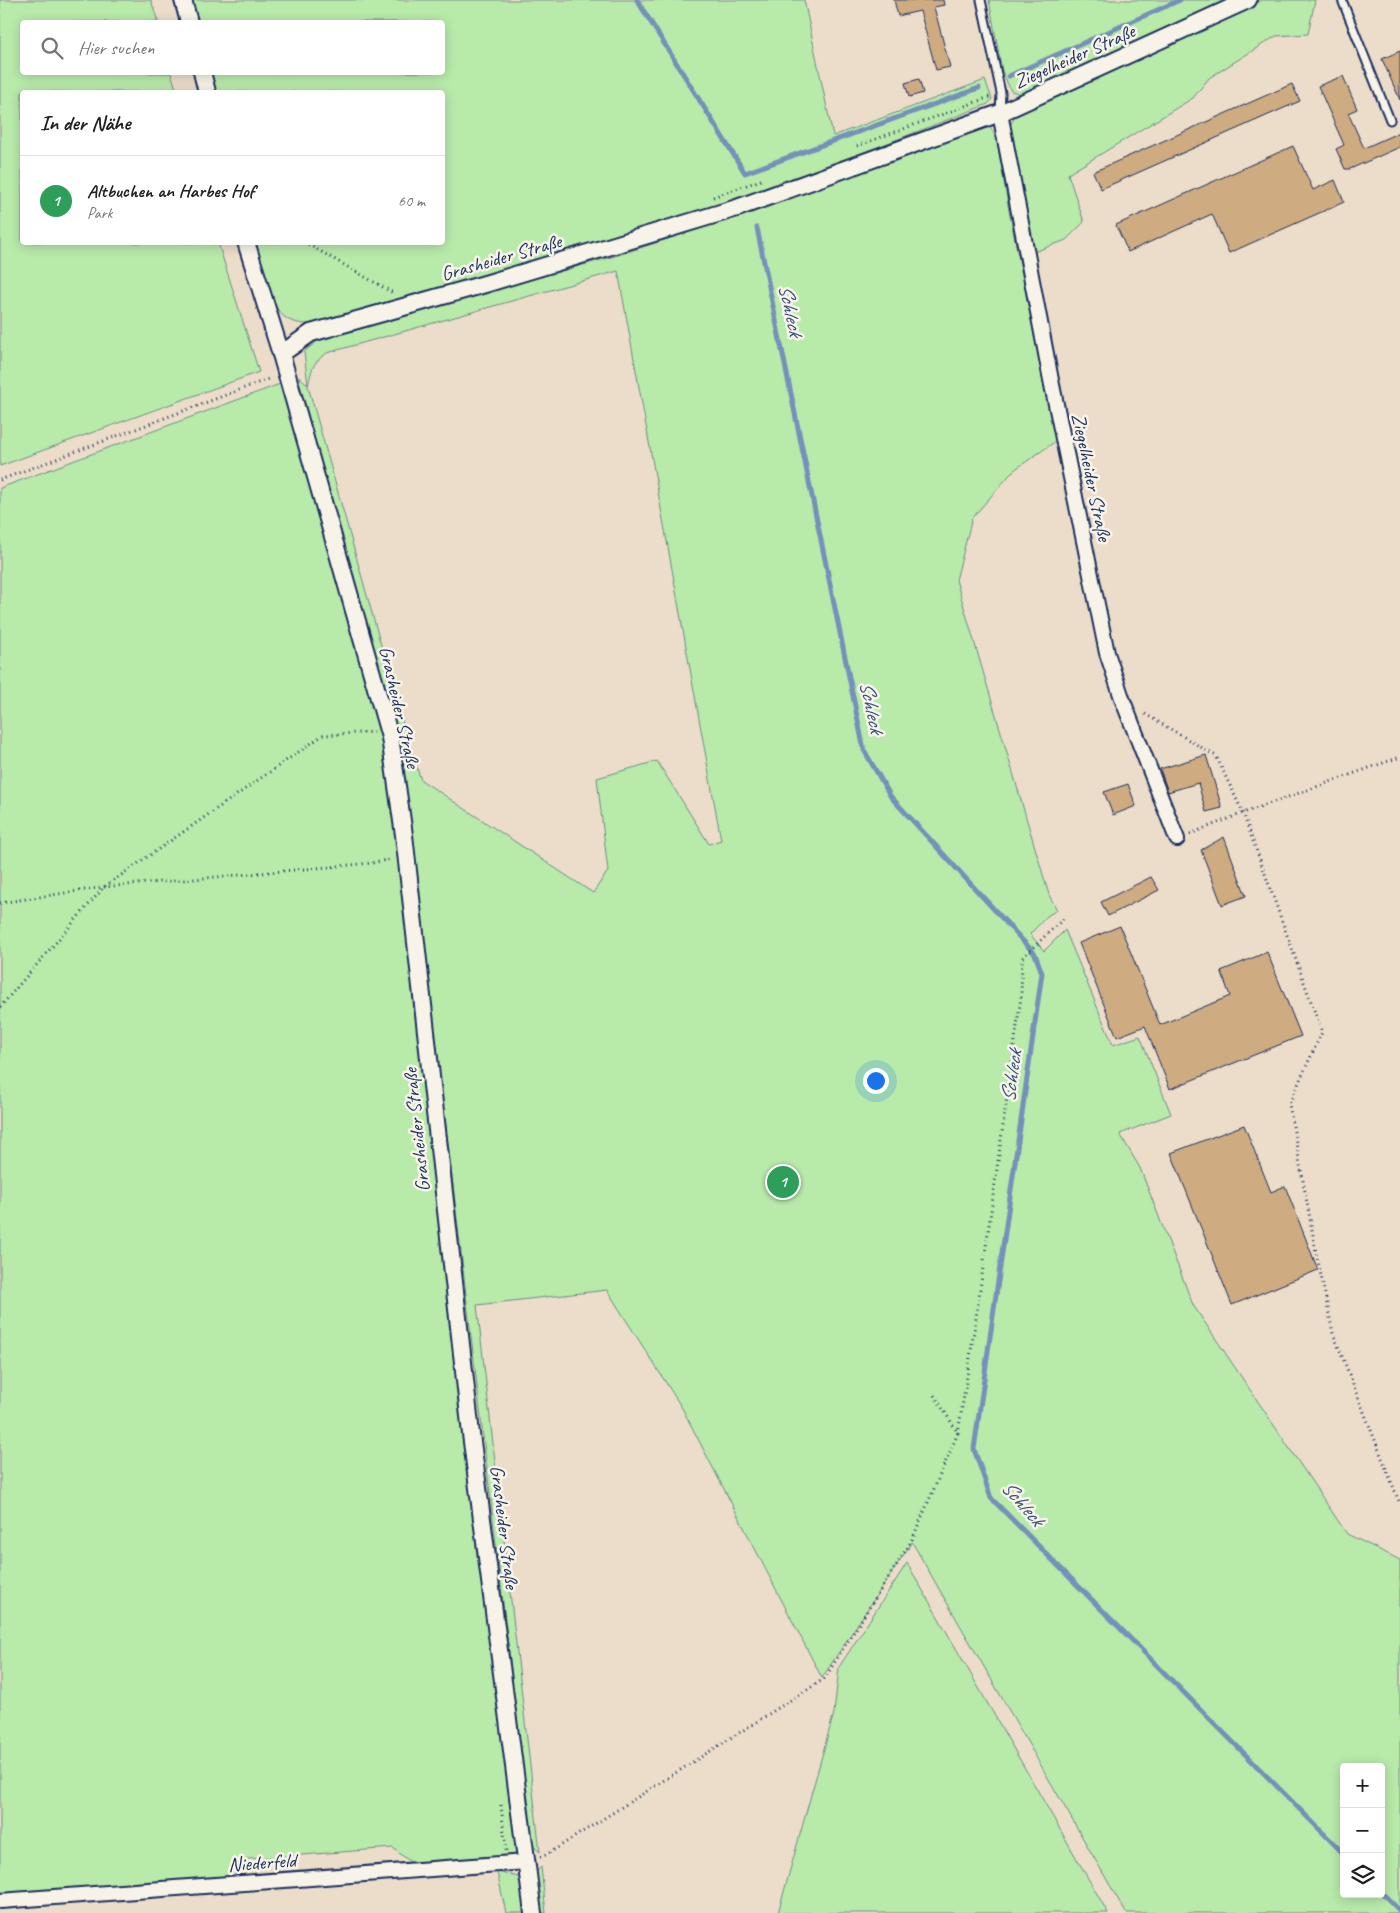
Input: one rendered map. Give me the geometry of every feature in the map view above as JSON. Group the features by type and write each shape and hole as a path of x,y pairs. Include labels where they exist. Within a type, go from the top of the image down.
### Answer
{"street":[{"path":"183,0 188,20"},
{"name":"Ziegelheider Straße","path":"742,206 1000,113 1248,0"},
{"path":"203,75 206,90"},
{"name":"Ziegelheider Straße","path":"1000,113 1050,380 1107,653 1123,701 1177,839"},
{"name":"Grasheider Straße","path":"281,354 311,333 485,284 742,206"},
{"name":"Grasheider Straße","path":"247,245 281,354 390,737 404,835 471,1434 534,1913"},
{"name":"Niederfeld","path":"0,1901 527,1862"}],"lane":[{"path":"981,0 1001,93 1000,113"},
{"path":"1342,0 1390,120"}],"path":[{"path":"712,197 769,178"},
{"path":"309,245 398,295"},
{"path":"0,480 273,377 276,387"},
{"path":"1123,701 1216,756 1243,814 1322,1032 1289,1104 1333,1333 1400,1504"},
{"path":"0,1007 104,887 323,735 377,732 390,737"},
{"path":"1177,839 1400,757"},
{"path":"0,903 104,887 372,863 391,859 392,869"},
{"path":"527,1862 546,1855 824,1679 911,1542 958,1433 1021,997 1022,958 1064,918"},
{"path":"934,1395 958,1433"},
{"path":"501,1804 510,1863"}],"green space":[{"path":"0,0 151,0 157,20 20,20 20,75 172,75 176,90 20,90 20,245 219,245 259,372 0,466"},
{"path":"187,0 804,0 833,136 985,80 992,99 988,104 785,183 396,303 313,324 302,324 286,318 276,307 256,245 445,245 445,90 212,90 208,75 445,75 445,20 192,20"},
{"path":"989,0 1230,0 1021,94 1011,91 1002,71"},
{"path":"1262,0 1315,0 1308,34 1276,36 1209,78 1193,98 1068,174 1084,222 1066,240 1034,252 1010,125 1019,110"},
{"path":"976,128 991,128 997,140 1009,211 1056,441 1014,470 972,518 956,580 1049,895 1057,910 1047,916 1030,934 1044,951 1065,930 1113,1045 1140,1036 1171,1114 1120,1134 1140,1168 1193,1305 1347,1534 1400,1560 1400,1913 1126,1913 912,1542 822,1678 682,1408 607,1290 477,1305 540,1852 532,1845 410,826 396,739 299,376 308,385 304,352 320,339 615,256 742,215","holes":["618,271 721,840 709,844 657,761 597,778 608,871 593,893 421,780 408,741 308,386 313,367 318,360 327,353"]},
{"path":"280,384 379,720 395,821 521,1857 414,1865 393,1848 236,1860 237,1878 0,1894 0,488"},
{"path":"907,1563 1108,1913 778,1913 834,1713 839,1667"},
{"path":"541,1867 546,1913 540,1913 536,1872"},
{"path":"497,1872 523,1878 526,1913 506,1913"}],"building":[{"path":"894,0 943,0 944,5 934,7 950,67 936,70 920,11 898,16"},
{"path":"1400,51 1400,100 1382,59"},
{"path":"1343,76 1357,109 1348,113 1364,148 1400,132 1400,147 1350,169 1345,169 1336,149 1344,145 1318,86"},
{"path":"919,79 923,93 909,97 905,83"},
{"path":"1292,84 1300,101 1101,189 1093,172"},
{"path":"1293,146 1313,190 1335,180 1344,202 1229,253 1212,214 1128,252 1116,225"},
{"path":"1206,755 1222,808 1206,812 1198,783 1168,792 1160,769"},
{"path":"1128,784 1136,806 1113,815 1104,792"},
{"path":"1224,837 1246,896 1222,905 1201,850"},
{"path":"1151,877 1159,890 1108,916 1101,902"},
{"path":"1120,926 1160,1025 1230,996 1221,971 1267,952 1301,1036 1170,1089 1145,1026 1117,1037 1079,943"},
{"path":"1244,1125 1271,1192 1285,1186 1318,1270 1232,1305 1171,1153"}],"waterway":[{"path":"637,0 745,173 979,88"},
{"path":"1009,76 1180,0"},
{"name":"Schleck","path":"757,228 864,750 891,797 1035,954 1042,973 974,1449 991,1498 1343,1853"},
{"name":"Schleck","path":"1385,1896 1400,1911"}],"place":[{"name":"Altbuchen an Harbes Hof","path":"783,1182"}]}
